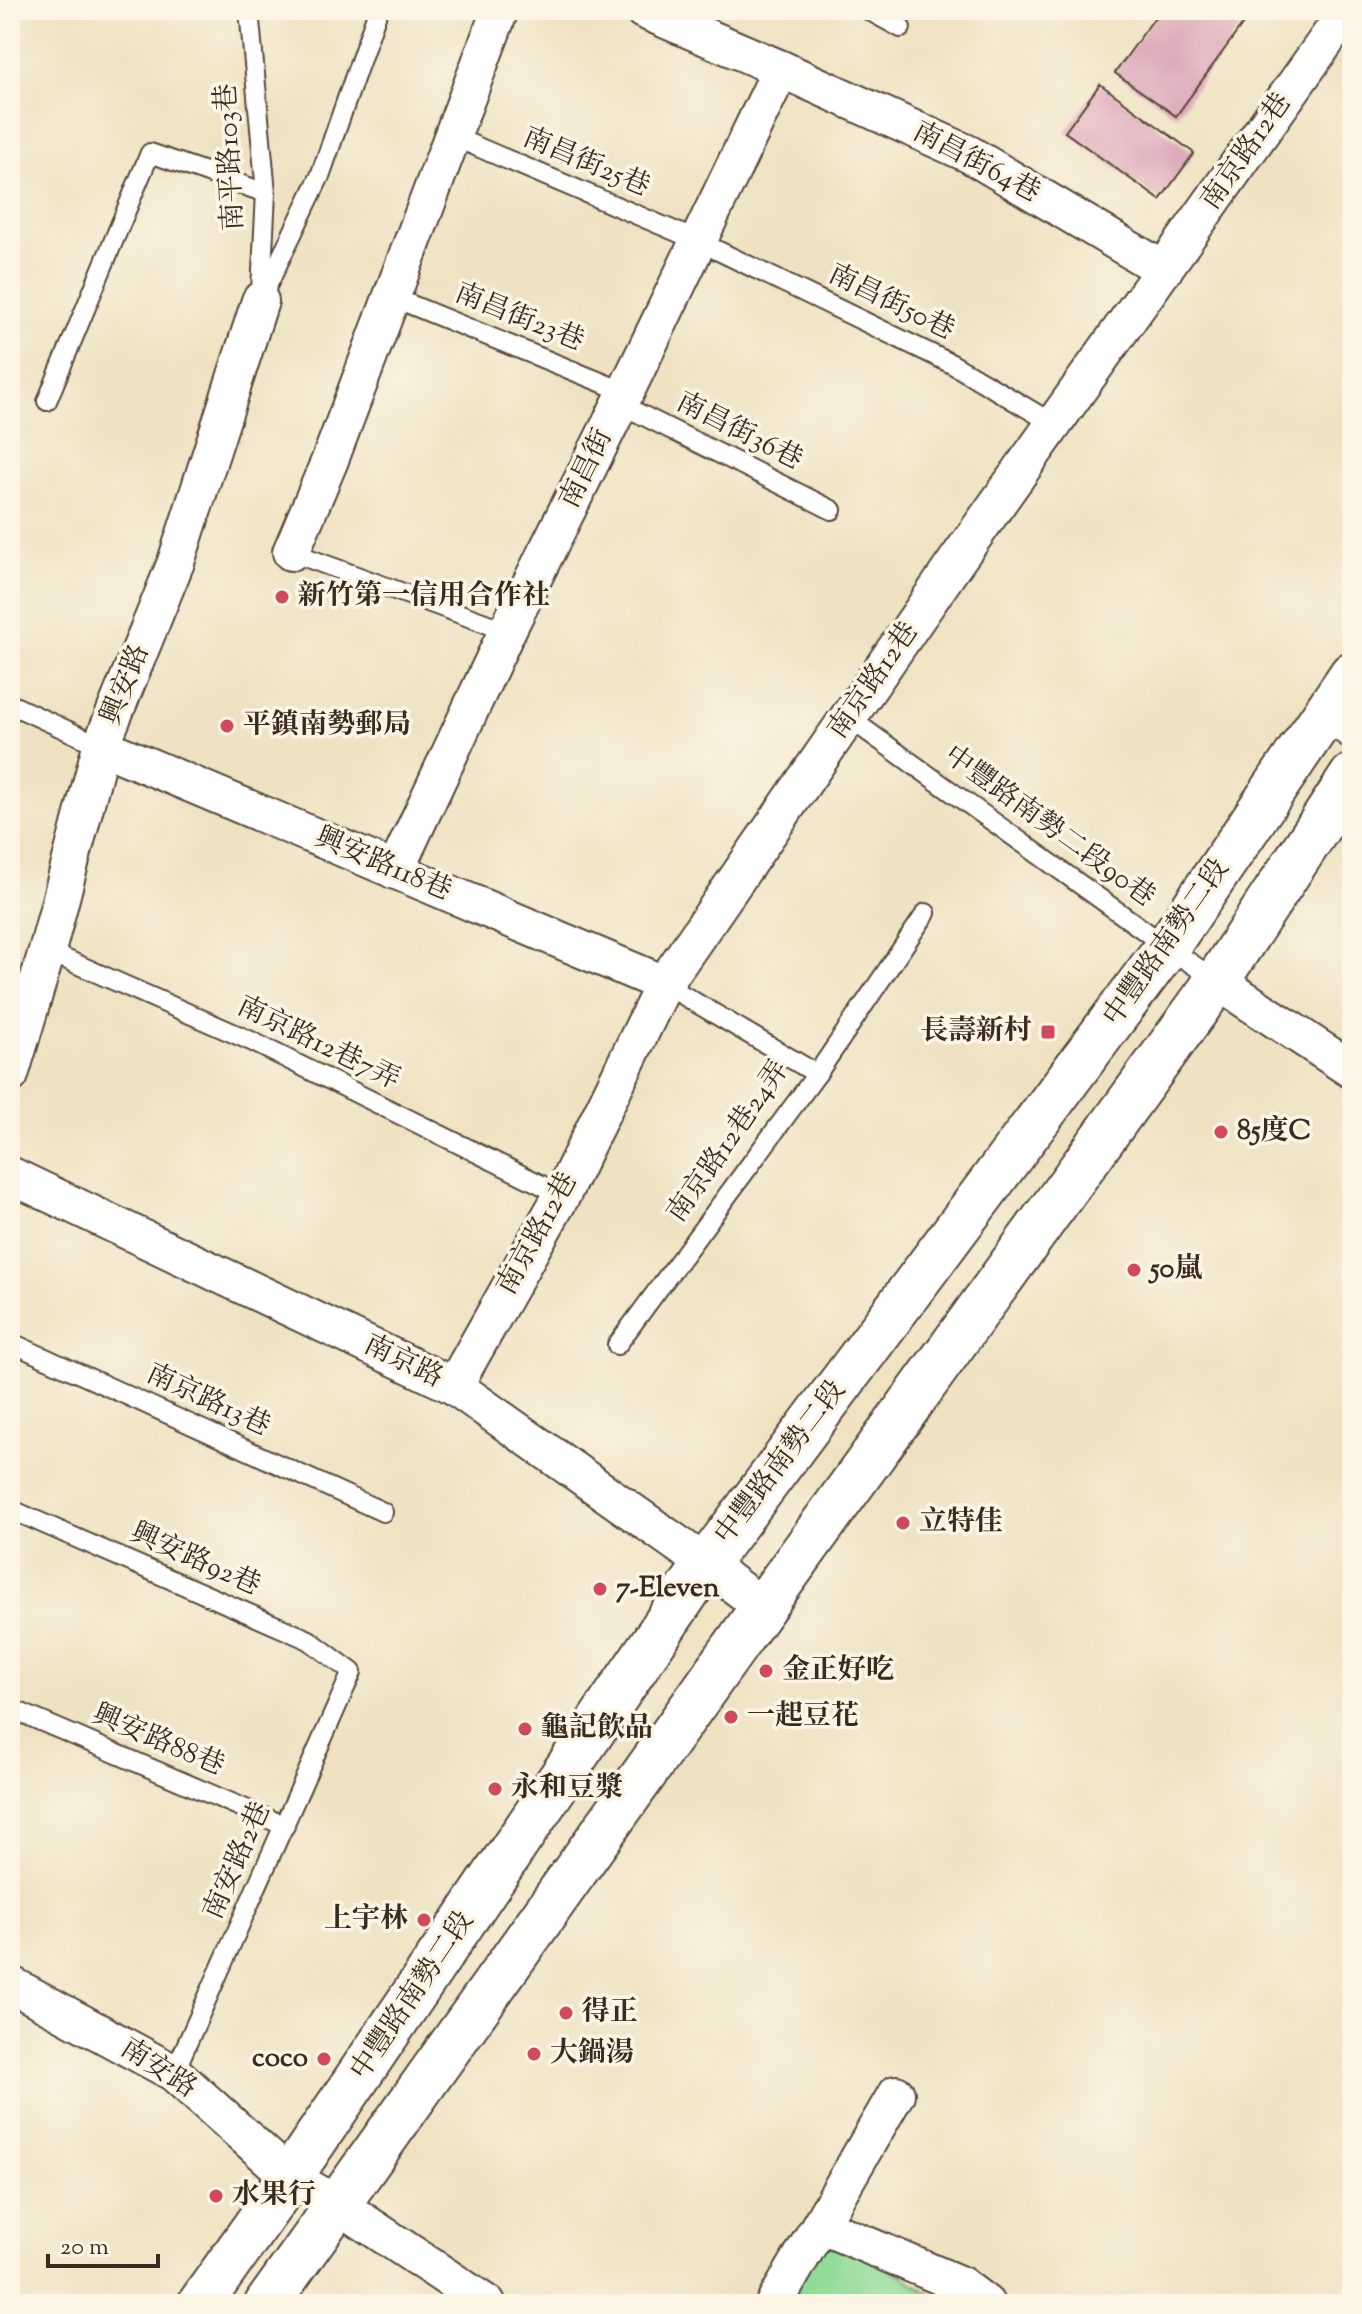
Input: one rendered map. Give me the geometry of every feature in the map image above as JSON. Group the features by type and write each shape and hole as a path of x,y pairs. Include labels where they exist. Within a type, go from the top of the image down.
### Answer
{"main road":[{"name":"中豐路南勢二段","path":"200,2304 290,2177 706,1564 1339,721 1352,674"},
{"name":"中豐路南勢二段","path":"267,2304 763,1607 1217,981 1352,776"}],"street":[{"path":"291,552 330,460 500,10"},
{"name":"南京路12巷","path":"454,1386 562,1195 664,984 1054,424 1348,10"},
{"name":"南昌街64巷","path":"666,14 969,154 1164,270"},
{"name":"南昌街","path":"395,871 507,631 781,69"},
{"name":"興安路","path":"10,1075 47,951 101,746 176,562 260,301"},
{"name":"興安路118巷","path":"101,746 664,984"},
{"path":"1217,981 1352,1070"},
{"name":"南京路","path":"10,1175 454,1386 763,1607"},
{"name":"南安路","path":"10,1984 174,2073 290,2177 337,2204 487,2304"},
{"path":"774,2304 896,2094"},
{"path":"820,2225 961,2285 986,2304"}],"lane":[{"name":"南平路103巷","path":"249,10 266,193 260,301"},
{"path":"260,301 320,176 378,10"},
{"path":"868,10 901,28"},
{"name":"南昌街25巷","path":"452,136 698,241"},
{"path":"47,401 150,153 266,193"},
{"name":"南昌街50巷","path":"698,241 952,364 1054,424"},
{"name":"南昌街23巷","path":"392,297 622,398"},
{"name":"南昌街36巷","path":"622,398 832,510"},
{"path":"291,552 507,631"},
{"path":"10,704 101,746"},
{"name":"中豐路南勢二段90巷","path":"849,718 1217,981"},
{"path":"817,1074 926,913"},
{"name":"南京路12巷7弄","path":"47,951 251,1041 562,1195"},
{"name":"南京路12巷24弄","path":"617,1345 817,1074 664,984"},
{"name":"南京路13巷","path":"10,1342 383,1512"},
{"name":"興安路92巷","path":"10,1509 309,1640 352,1672"},
{"name":"南安路2巷","path":"174,2073 352,1672"},
{"name":"興安路88巷","path":"10,1708 285,1826"}],"green space":[{"path":"820,2225 947,2304 775,2304"}],"building":[{"path":"1160,10 1253,10 1176,116 1115,73"},
{"path":"1100,84 1194,153 1160,200 1065,132"}],"place":[{"name":"新竹第一信用合作社","path":"282,597"},
{"name":"平鎮南勢郵局","path":"227,726"},
{"name":"長壽新村","path":"1048,1032"},
{"name":"85度C","path":"1221,1132"},
{"name":"50嵐","path":"1134,1270"},
{"name":"立特佳","path":"903,1523"},
{"name":"7-Eleven","path":"600,1589"},
{"name":"金正好吃","path":"766,1671"},
{"name":"一起豆花","path":"731,1717"},
{"name":"龜記飲品","path":"525,1729"},
{"name":"永和豆漿","path":"495,1789"},
{"name":"上宇林","path":"424,1920"},
{"name":"得正","path":"566,2013"},
{"name":"大鍋湯","path":"534,2054"},
{"name":"coco","path":"324,2059"},
{"name":"水果行","path":"216,2196"}]}
